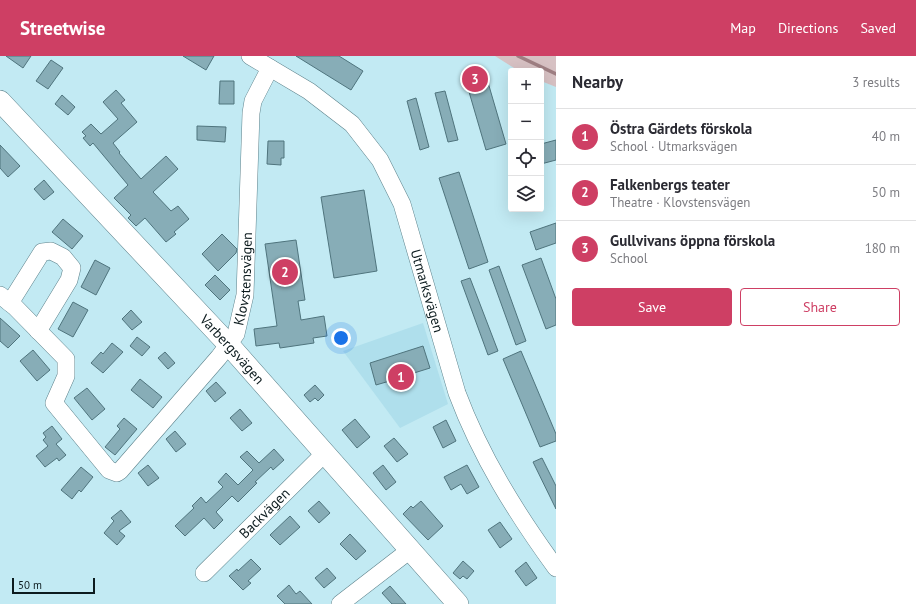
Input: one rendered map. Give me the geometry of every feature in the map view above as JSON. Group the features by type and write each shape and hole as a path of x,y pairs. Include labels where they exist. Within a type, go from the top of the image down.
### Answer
{"main road":[{"name":"Varbergsvägen","path":"0,101 229,345 458,604"}],"street":[{"name":"Utmarksvägen","path":"250,56 309,91 352,124 384,166 402,204 457,393 467,419 487,462 508,500 556,568"},
{"name":"Klovstensvägen","path":"38,331 66,359 66,376 54,403 109,470 117,473 125,468 229,345 240,320 245,295 251,113 256,96 270,68"},
{"path":"52,251 70,263 72,268 69,280 38,331 5,299 42,252 52,251"},
{"name":"Backvägen","path":"204,573 324,454"},
{"path":"340,604 410,550"}],"shaded area":[{"path":"495,56 556,56 556,87 544,82 544,68 514,68"},
{"path":"423,323 448,404 400,428 343,351"}],"building":[{"path":"6,56 31,56 23,68"},
{"path":"183,56 214,56 206,70"},
{"path":"296,56 339,56 363,71 351,90"},
{"path":"51,60 63,68 48,89 36,81"},
{"path":"487,79 506,144 486,150 467,85"},
{"path":"220,81 234,81 234,104 219,104"},
{"path":"116,90 125,100 121,103 137,122 113,143 120,152 119,153 141,179 166,156 178,169 153,192 171,211 178,206 189,219 174,232 176,234 166,242 145,218 136,226 128,218 131,215 114,198 128,185 93,143 90,146 83,138 86,136 82,132 91,124 101,134 118,119 103,102"},
{"path":"445,91 458,140 448,142 435,93"},
{"path":"62,95 75,107 68,115 55,104"},
{"path":"416,98 429,147 420,150 407,101"},
{"path":"197,126 226,127 225,142 197,140"},
{"path":"556,140 556,160 544,163 544,143"},
{"path":"268,141 284,141 284,158 281,158 281,165 267,164"},
{"path":"0,145 20,166 8,177 0,168"},
{"path":"459,172 488,262 469,269 439,178"},
{"path":"44,180 54,192 44,200 34,189"},
{"path":"364,190 377,271 334,278 321,197"},
{"path":"63,219 83,236 72,249 52,232"},
{"path":"556,223 556,243 536,250 530,232"},
{"path":"222,234 237,249 236,253 218,271 202,254"},
{"path":"296,240 305,300 298,301 301,320 324,316 327,336 313,338 314,343 280,348 279,343 256,346 254,329 277,326 265,244"},
{"path":"541,258 556,299 556,325 546,329 522,265"},
{"path":"95,260 110,268 96,295 81,287"},
{"path":"499,266 526,341 516,345 489,270"},
{"path":"215,275 230,290 220,300 205,285"},
{"path":"470,278 498,351 488,355 461,281"},
{"path":"73,302 88,310 73,337 58,329"},
{"path":"131,310 142,322 132,330 122,319"},
{"path":"0,318 20,336 8,348 0,341"},
{"path":"137,337 150,347 142,356 130,346"},
{"path":"112,343 123,352 103,373 91,363 101,352 103,354"},
{"path":"423,346 430,368 414,373 413,368 391,375 393,380 376,385 370,363"},
{"path":"33,350 50,370 37,381 20,361"},
{"path":"521,351 556,434 556,441 540,447 503,359"},
{"path":"165,352 175,363 168,369 158,358"},
{"path":"140,379 162,397 153,408 131,390"},
{"path":"216,382 226,393 215,402 206,391"},
{"path":"315,385 324,395 318,401 315,398 310,402 304,395"},
{"path":"87,388 105,409 92,420 74,398"},
{"path":"240,409 252,423 242,431 230,418"},
{"path":"124,418 137,429 115,455 105,447 120,429 117,426"},
{"path":"355,419 370,437 357,448 342,430"},
{"path":"446,420 456,441 443,448 433,427"},
{"path":"52,426 62,439 56,444 66,455 59,461 57,458 45,467 36,456 48,446 43,440 46,437 43,433"},
{"path":"175,431 186,444 176,452 166,439"},
{"path":"394,438 408,454 397,462 384,446"},
{"path":"274,449 284,460 273,470 271,467 255,482 257,483 238,502 232,496 216,512 223,520 214,529 204,518 185,536 175,526 194,508 192,506 201,497 206,503 223,487 218,482 226,473 238,485 253,470 240,457 247,451 259,463"},
{"path":"542,458 556,486 556,509 533,462"},
{"path":"148,465 159,478 148,486 138,473"},
{"path":"383,465 396,482 386,490 373,473"},
{"path":"467,465 479,487 467,494 461,484 451,490 444,477"},
{"path":"81,467 93,477 81,492 79,490 72,499 61,490"},
{"path":"319,501 330,513 319,523 308,511"},
{"path":"421,501 443,526 428,540 403,514 411,506 413,508"},
{"path":"121,510 131,522 119,531 125,536 117,545 104,533 114,521 111,518"},
{"path":"290,516 300,527 280,545 270,535"},
{"path":"500,522 512,539 500,548 488,530"},
{"path":"350,534 366,551 356,560 340,544"},
{"path":"251,559 261,569 248,581 251,583 243,590 229,576 237,569 238,571"},
{"path":"463,561 474,571 467,579 463,576 460,579 453,573"},
{"path":"526,562 537,578 526,586 515,571"},
{"path":"327,568 336,578 324,588 315,578"},
{"path":"289,585 296,594 300,591 312,604 285,604 277,596"},
{"path":"390,586 406,604 392,604 382,593"}],"waterway":[{"path":"518,56 556,74"}],"place":[{"name":"Gullvivans öppna förskola","path":"475,79"},
{"name":"Falkenbergs teater","path":"285,272"},
{"name":"Östra Gärdets förskola","path":"401,377"}]}
